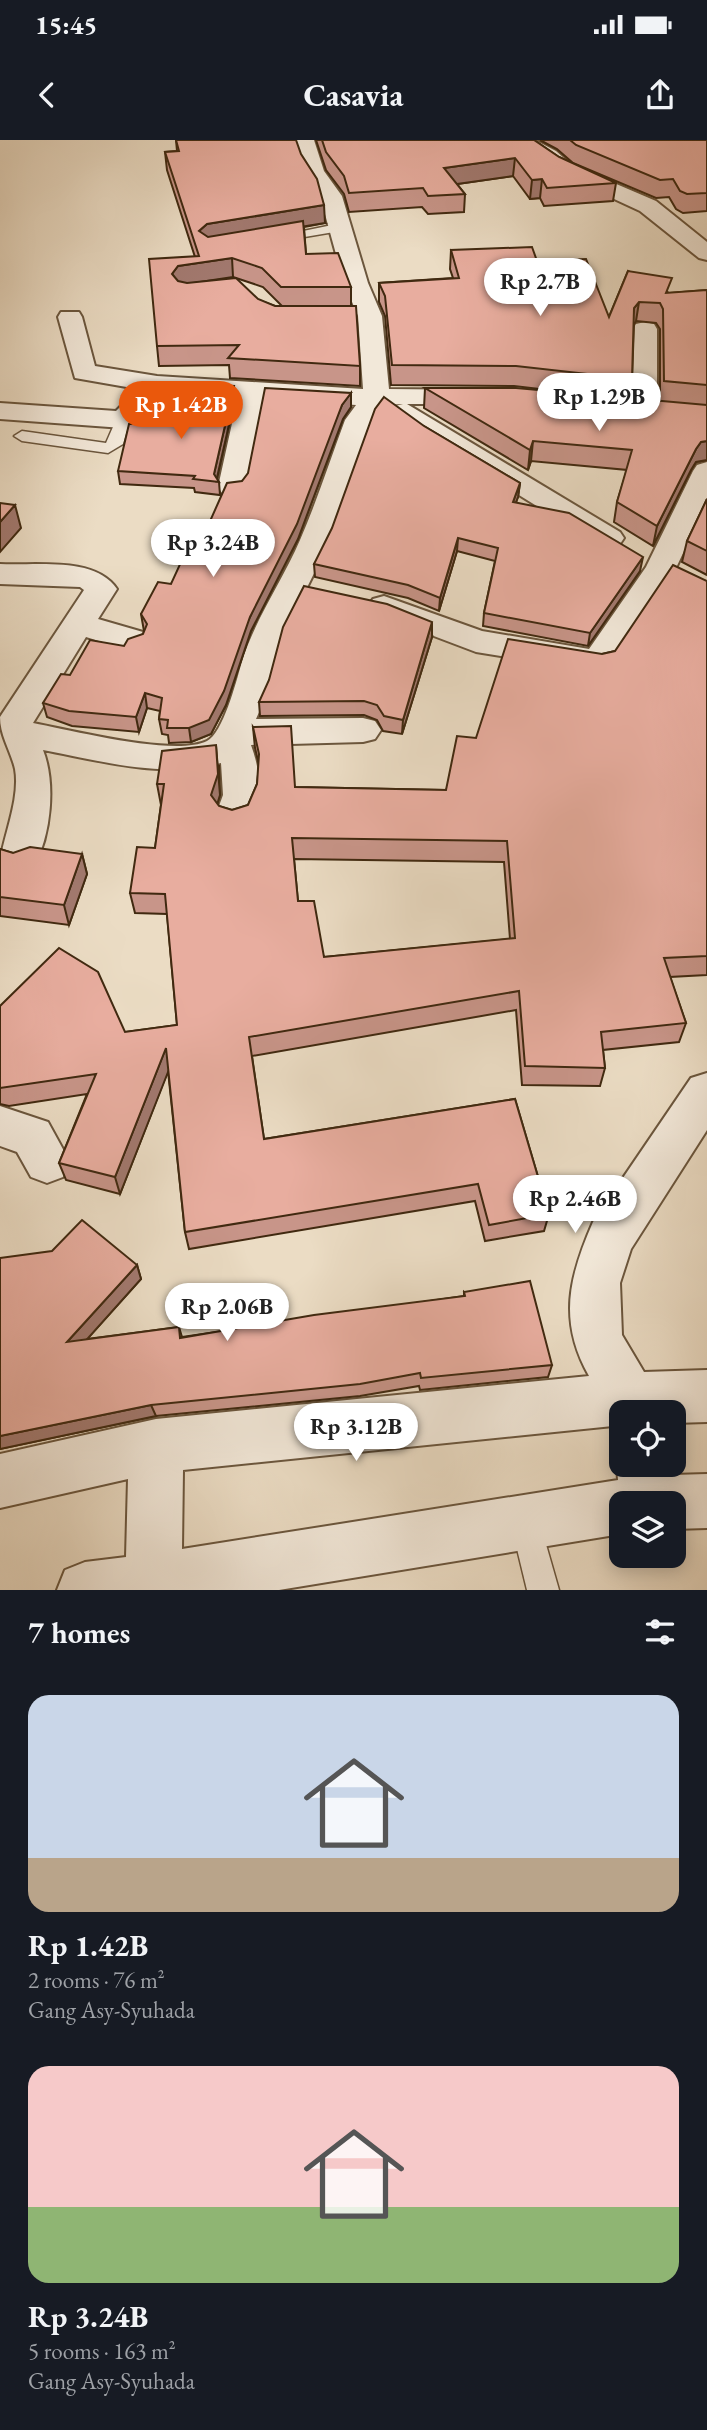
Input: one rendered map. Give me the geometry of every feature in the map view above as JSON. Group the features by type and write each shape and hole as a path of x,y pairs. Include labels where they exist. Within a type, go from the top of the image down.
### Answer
{"street":[{"path":"304,140 314,171 331,196 342,227 356,284 370,316 382,397 438,435 673,574"},
{"path":"520,140 549,155 565,169 648,206 707,253"},
{"path":"343,316 370,316"},
{"path":"70,317 85,372 157,384 207,385 252,391 382,397 503,397"},
{"path":"617,409 657,412 645,329"},
{"path":"0,411 123,420 157,384"},
{"path":"232,487 252,391"},
{"path":"19,733 144,755 192,758 221,750 231,738 250,694 265,640 307,588 315,541 359,421 382,397"},
{"path":"358,600 396,608 476,641 595,661 603,658 673,574 707,471"},
{"path":"0,574 82,577 98,584 101,589 15,721 33,770 34,787 20,856"},
{"path":"79,624 131,640"},
{"path":"231,738 270,730 363,730"},
{"path":"231,738 241,762 241,803 235,814"},
{"path":"629,1400 597,1341 595,1283 610,1238 707,1092"},
{"path":"0,1125 32,1136 47,1162"},
{"path":"674,1400 707,1396"},
{"path":"0,1481 156,1446 609,1407"},
{"path":"154,1582 156,1446"},
{"path":"686,1502 707,1501"},
{"path":"85,1590 154,1582 609,1509"}],"lane":[{"path":"262,240 342,227"},
{"path":"23,436 108,448 115,444 123,420"},
{"path":"526,1524 543,1590"}],"building":[{"path":"176,140 296,140 301,154 317,179 324,205 207,224 199,231 208,237 303,221 306,254 338,253 351,287 281,287 262,268 232,258 178,266 172,274 178,281 187,283 236,278 258,299 275,306 356,306 360,366 228,358 239,345 157,346 149,259 199,256 165,152 179,151"},
{"path":"322,140 534,140 559,157 616,183 547,188 542,179 532,180 515,158 444,168 465,194 428,196 423,188 349,193 344,176 326,152"},
{"path":"570,140 707,140 707,193 687,194 680,191 673,179 660,180 576,145"},
{"path":"532,247 537,261 586,259 609,317 628,271 672,278 666,293 707,290 707,385 664,381 663,309 660,303 639,302 634,308 632,379 516,366 392,365 385,296 379,283 459,278 451,250"},
{"path":"213,385 234,386 214,474 219,482 193,479 195,476 118,471 129,424 181,424"},
{"path":"265,388 351,393 342,405 297,524 250,617 224,691 209,720 189,728 167,728 168,720 159,719 162,698 145,693 136,717 69,711 43,703 61,674 70,675 90,640 124,646 128,639 143,634 147,624 141,614 158,582 171,584 193,536 203,537 227,483 242,481 248,473"},
{"path":"425,388 516,388 707,405 707,441 701,442 696,449 657,526 617,502 632,450 533,441 530,450"},
{"path":"384,397 424,426 520,483 513,502 569,513 643,557 590,633 484,613 498,548 458,538 440,598 408,585 314,564 332,528 375,409"},
{"path":"707,499 707,551 687,541"},
{"path":"0,503 15,505 0,522"},
{"path":"673,565 707,581 707,956 664,958 686,1023 601,1032 605,1068 525,1066 519,991 249,1037 264,1139 515,1099 549,1214 489,1225 478,1184 185,1232 166,1048 115,1177 59,1163 96,1074 0,1088 0,1006 59,948 98,972 125,1032 177,1025 165,894 130,893 137,847 155,848 164,784 157,784 162,751 216,745 218,774 211,795 219,806 232,810 248,805 257,784 259,754 253,727 291,726 295,787 446,790 457,736 476,738 508,639 602,654 615,651","holes":["292,838 507,841 515,938 324,957 314,901 298,901"]},
{"path":"304,586 387,604 432,622 403,720 384,716 377,705 364,701 259,702 269,680 283,627"},
{"path":"30,847 82,854 64,905 0,897 0,849 13,853"},
{"path":"82,1220 137,1265 67,1342 179,1327 180,1338 314,1315 465,1296 464,1292 530,1281 552,1365 421,1378 420,1373 360,1384 151,1405 0,1436 0,1258 52,1251"}]}
